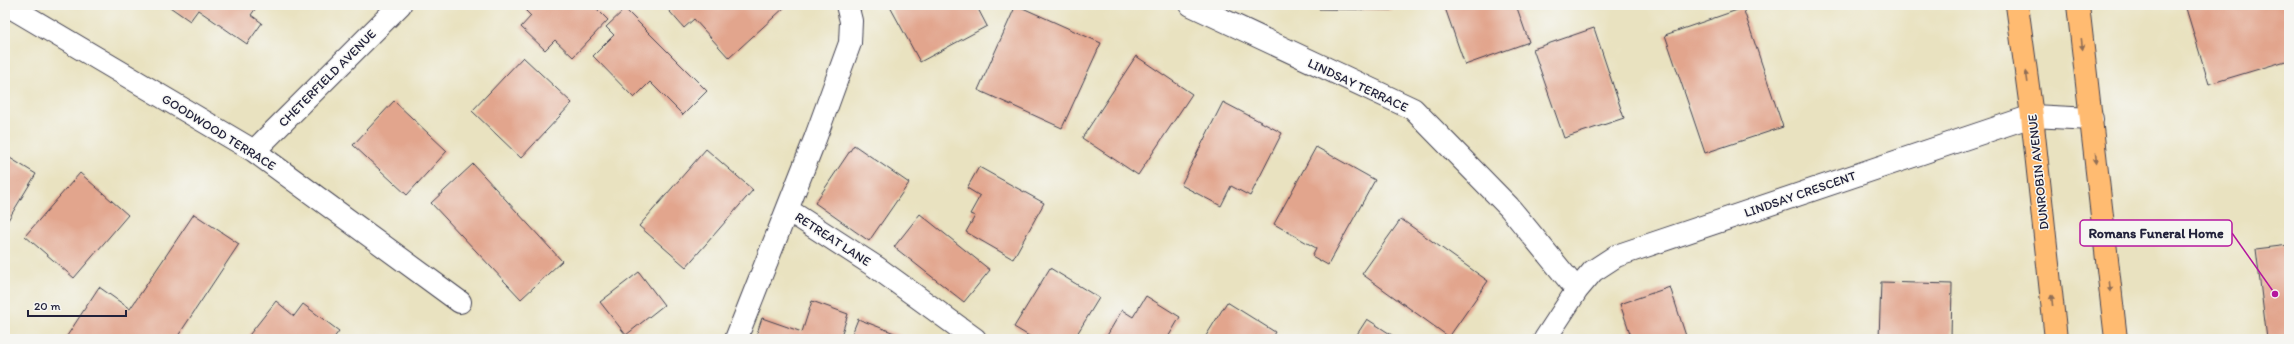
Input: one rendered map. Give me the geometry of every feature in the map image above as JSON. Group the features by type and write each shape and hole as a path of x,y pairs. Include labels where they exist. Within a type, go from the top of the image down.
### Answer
{"highway":[{"name":"DUNROBIN AVENUE","path":"2017,5 2032,116 2056,339"},
{"path":"2078,5 2116,339"}],"street":[{"name":"GOODWOOD TERRACE","path":"7,5 254,151 460,302"},
{"name":"CHETERFIELD AVENUE","path":"254,151 400,5"},
{"name":"RETREAT LANE","path":"847,5 851,21 850,43 788,210 876,267 975,339"},
{"name":"LINDSAY TERRACE","path":"1191,5 1412,109 1509,207 1577,290"},
{"name":"LINDSAY CRESCENT","path":"1545,339 1577,290 1593,271 1616,256 2032,116 2092,119"},
{"path":"736,339 788,210"}],"building":[{"path":"167,5 258,5 251,15 262,23 247,44 198,10 190,21"},
{"path":"532,5 593,5 608,20 573,57 555,40 545,50 521,27 531,16 526,11"},
{"path":"664,5 784,5 785,7 729,58 694,19 684,28"},
{"path":"889,5 976,5 987,26 920,62"},
{"path":"1016,5 1101,43 1062,128 978,90"},
{"path":"1319,5 1392,5 1391,10 1319,9"},
{"path":"1444,5 1516,5 1529,42 1465,65"},
{"path":"2185,5 2289,5 2289,60 2209,84"},
{"path":"1743,8 1783,127 1705,153 1665,35"},
{"path":"625,9 707,91 683,115 650,82 634,98 593,56 614,35 606,27"},
{"path":"1594,28 1624,118 1564,138 1533,49"},
{"path":"1136,56 1192,94 1138,175 1082,138"},
{"path":"523,57 572,103 521,158 472,111"},
{"path":"394,101 447,151 407,195 353,145"},
{"path":"1223,102 1282,133 1250,196 1231,186 1221,206 1181,185"},
{"path":"854,145 909,183 869,241 815,203"},
{"path":"1316,147 1375,180 1328,265 1312,256 1316,248 1274,224"},
{"path":"706,149 753,190 686,267 639,226"},
{"path":"5,155 36,174 8,220 5,218"},
{"path":"473,164 562,261 521,299 431,203"},
{"path":"979,167 1044,203 1013,259 966,232 975,216 970,214 980,196 967,188"},
{"path":"80,173 128,215 74,278 25,236"},
{"path":"194,214 239,244 176,339 65,339 99,287 130,309"},
{"path":"920,214 990,270 964,302 894,247"},
{"path":"1401,219 1488,281 1449,337 1362,274"},
{"path":"2289,245 2289,339 2267,339 2256,249"},
{"path":"1050,268 1099,298 1074,339 1034,339 1014,327"},
{"path":"639,272 664,305 626,335 600,302"},
{"path":"1881,282 1952,284 1951,339 1879,339"},
{"path":"1670,287 1687,339 1632,339 1620,304"},
{"path":"1146,296 1180,317 1167,339 1105,339 1122,310 1133,317"},
{"path":"276,301 294,316 303,304 339,331 333,339 246,339"},
{"path":"812,301 848,314 840,339 755,339 762,318 802,332"},
{"path":"1227,302 1275,332 1271,339 1204,339"},
{"path":"858,319 910,339 850,339"},
{"path":"1367,319 1398,339 1354,339"}],"place":[{"name":"Romans Funeral Home","path":"2275,294"}]}
